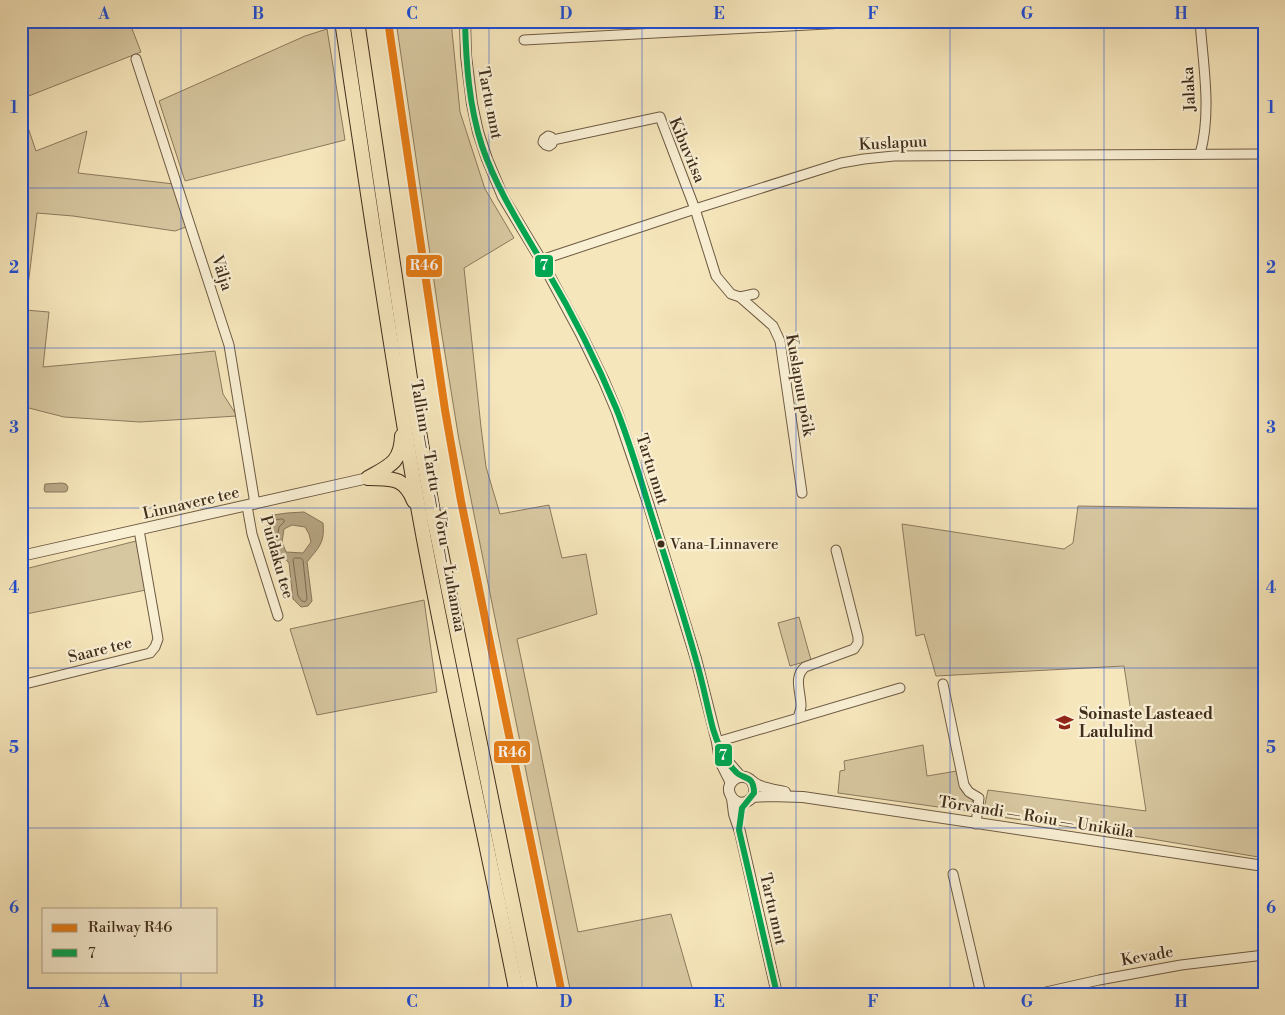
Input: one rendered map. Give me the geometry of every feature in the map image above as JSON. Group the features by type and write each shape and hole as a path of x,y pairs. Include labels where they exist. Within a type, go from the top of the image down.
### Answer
{"highway":[{"name":"Tallinn — Tartu — Võru — Luhamaa","path":"342,21 419,515 517,994"},
{"name":"Tallinn — Tartu — Võru — Luhamaa","path":"357,21 412,385 432,503 531,994"},
{"path":"368,478 390,465 399,456 403,419"},
{"path":"368,478 391,479 406,486 410,490 419,515"}],"street":[{"name":"Tartu mnt","path":"465,21 466,56 472,104 478,132 487,159 503,197 541,260 582,336 617,412 640,478 696,659 720,761 731,783"},
{"path":"524,40 883,21"},
{"name":"Jalaka","path":"1200,21 1206,116 1205,139 1200,154"},
{"name":"Välja","path":"136,58 230,345 251,505"},
{"name":"Kibuvitsa","path":"553,140 660,117 695,209"},
{"name":"Kuslapuu","path":"541,260 841,162 864,158 894,156 1264,154"},
{"name":"Kuslapuu põik","path":"695,209 716,276 730,294 740,297 773,326 780,341 802,493"},
{"path":"740,297 754,294"},
{"name":"Linnavere tee","path":"21,556 368,478"},
{"name":"Puidaku tee","path":"251,505 252,534 278,616"},
{"name":"Saare tee","path":"21,685 150,653 155,647 158,639 139,530"},
{"path":"798,718 801,707 798,678 802,669 854,649 858,643 836,550"},
{"path":"943,684 964,785 969,792 979,798 976,824"},
{"path":"717,742 900,688"},
{"name":"Tartu mnt","path":"717,742 729,763 741,777"},
{"path":"746,777 752,782 755,790 749,800 738,802 732,798 729,790 734,779 746,777"},
{"name":"Tõrvandi — Roiu — Uniküla","path":"752,782 760,786 803,797 1264,866"},
{"name":"Tõrvandi — Roiu — Uniküla","path":"749,800 770,796 803,797"},
{"name":"Tartu mnt","path":"732,798 734,814 740,830 777,994"},
{"name":"Tartu mnt","path":"740,830 741,814 749,800"},
{"path":"953,874 981,994"},
{"name":"Kevade","path":"1036,994 1181,965 1264,955"}],"shaded area":[{"path":"21,21 129,21 141,52 21,99"},
{"path":"396,21 451,21 460,112 485,189 514,238 464,268 486,467 500,514 549,505 562,558 586,554 597,614 517,639 578,932 671,914 694,994 571,994 459,440"},
{"path":"327,29 345,140 185,181 159,101 305,36"},
{"path":"21,107 36,151 87,131 78,173 174,184 186,227 175,231 73,216 37,213 25,310 49,312 43,367 215,351 223,394 237,416 140,422 64,417 21,406"},
{"path":"1078,506 1264,509 1264,858 1146,838 987,815 985,804 988,790 1146,811 1124,666 936,676 924,634 916,636 902,524 1064,549 1073,543"},
{"path":"136,541 146,590 21,615 21,570"},
{"path":"424,600 437,692 317,715 290,629"},
{"path":"799,617 811,660 790,666 778,623"},
{"path":"923,745 927,776 957,771 973,799 967,811 838,793 840,771 845,770 844,761"}],"water":[{"path":"62,483 68,487 67,491 45,492 45,484"},
{"path":"304,512 323,523 322,540 307,562 312,601 308,606 301,607 293,599 289,563 268,541 266,528 273,515","holes":["292,525 305,527 311,542 303,553 286,552 282,542 284,529"]}],"rail line":[{"name":"R46","path":"388,21 445,410 461,501 562,994"}],"transit line":[{"name":"7","path":"465,21 467,68 471,100 482,146 488,162 511,209 574,320 616,408 634,457 679,603 717,741 733,769 750,780 753,786 754,793 742,808 739,830 777,994"}],"place":[{"name":"Vana-Linnavere","path":"661,544"},
{"name":"Soinaste Lasteaed Laululind","path":"1065,723"}]}
